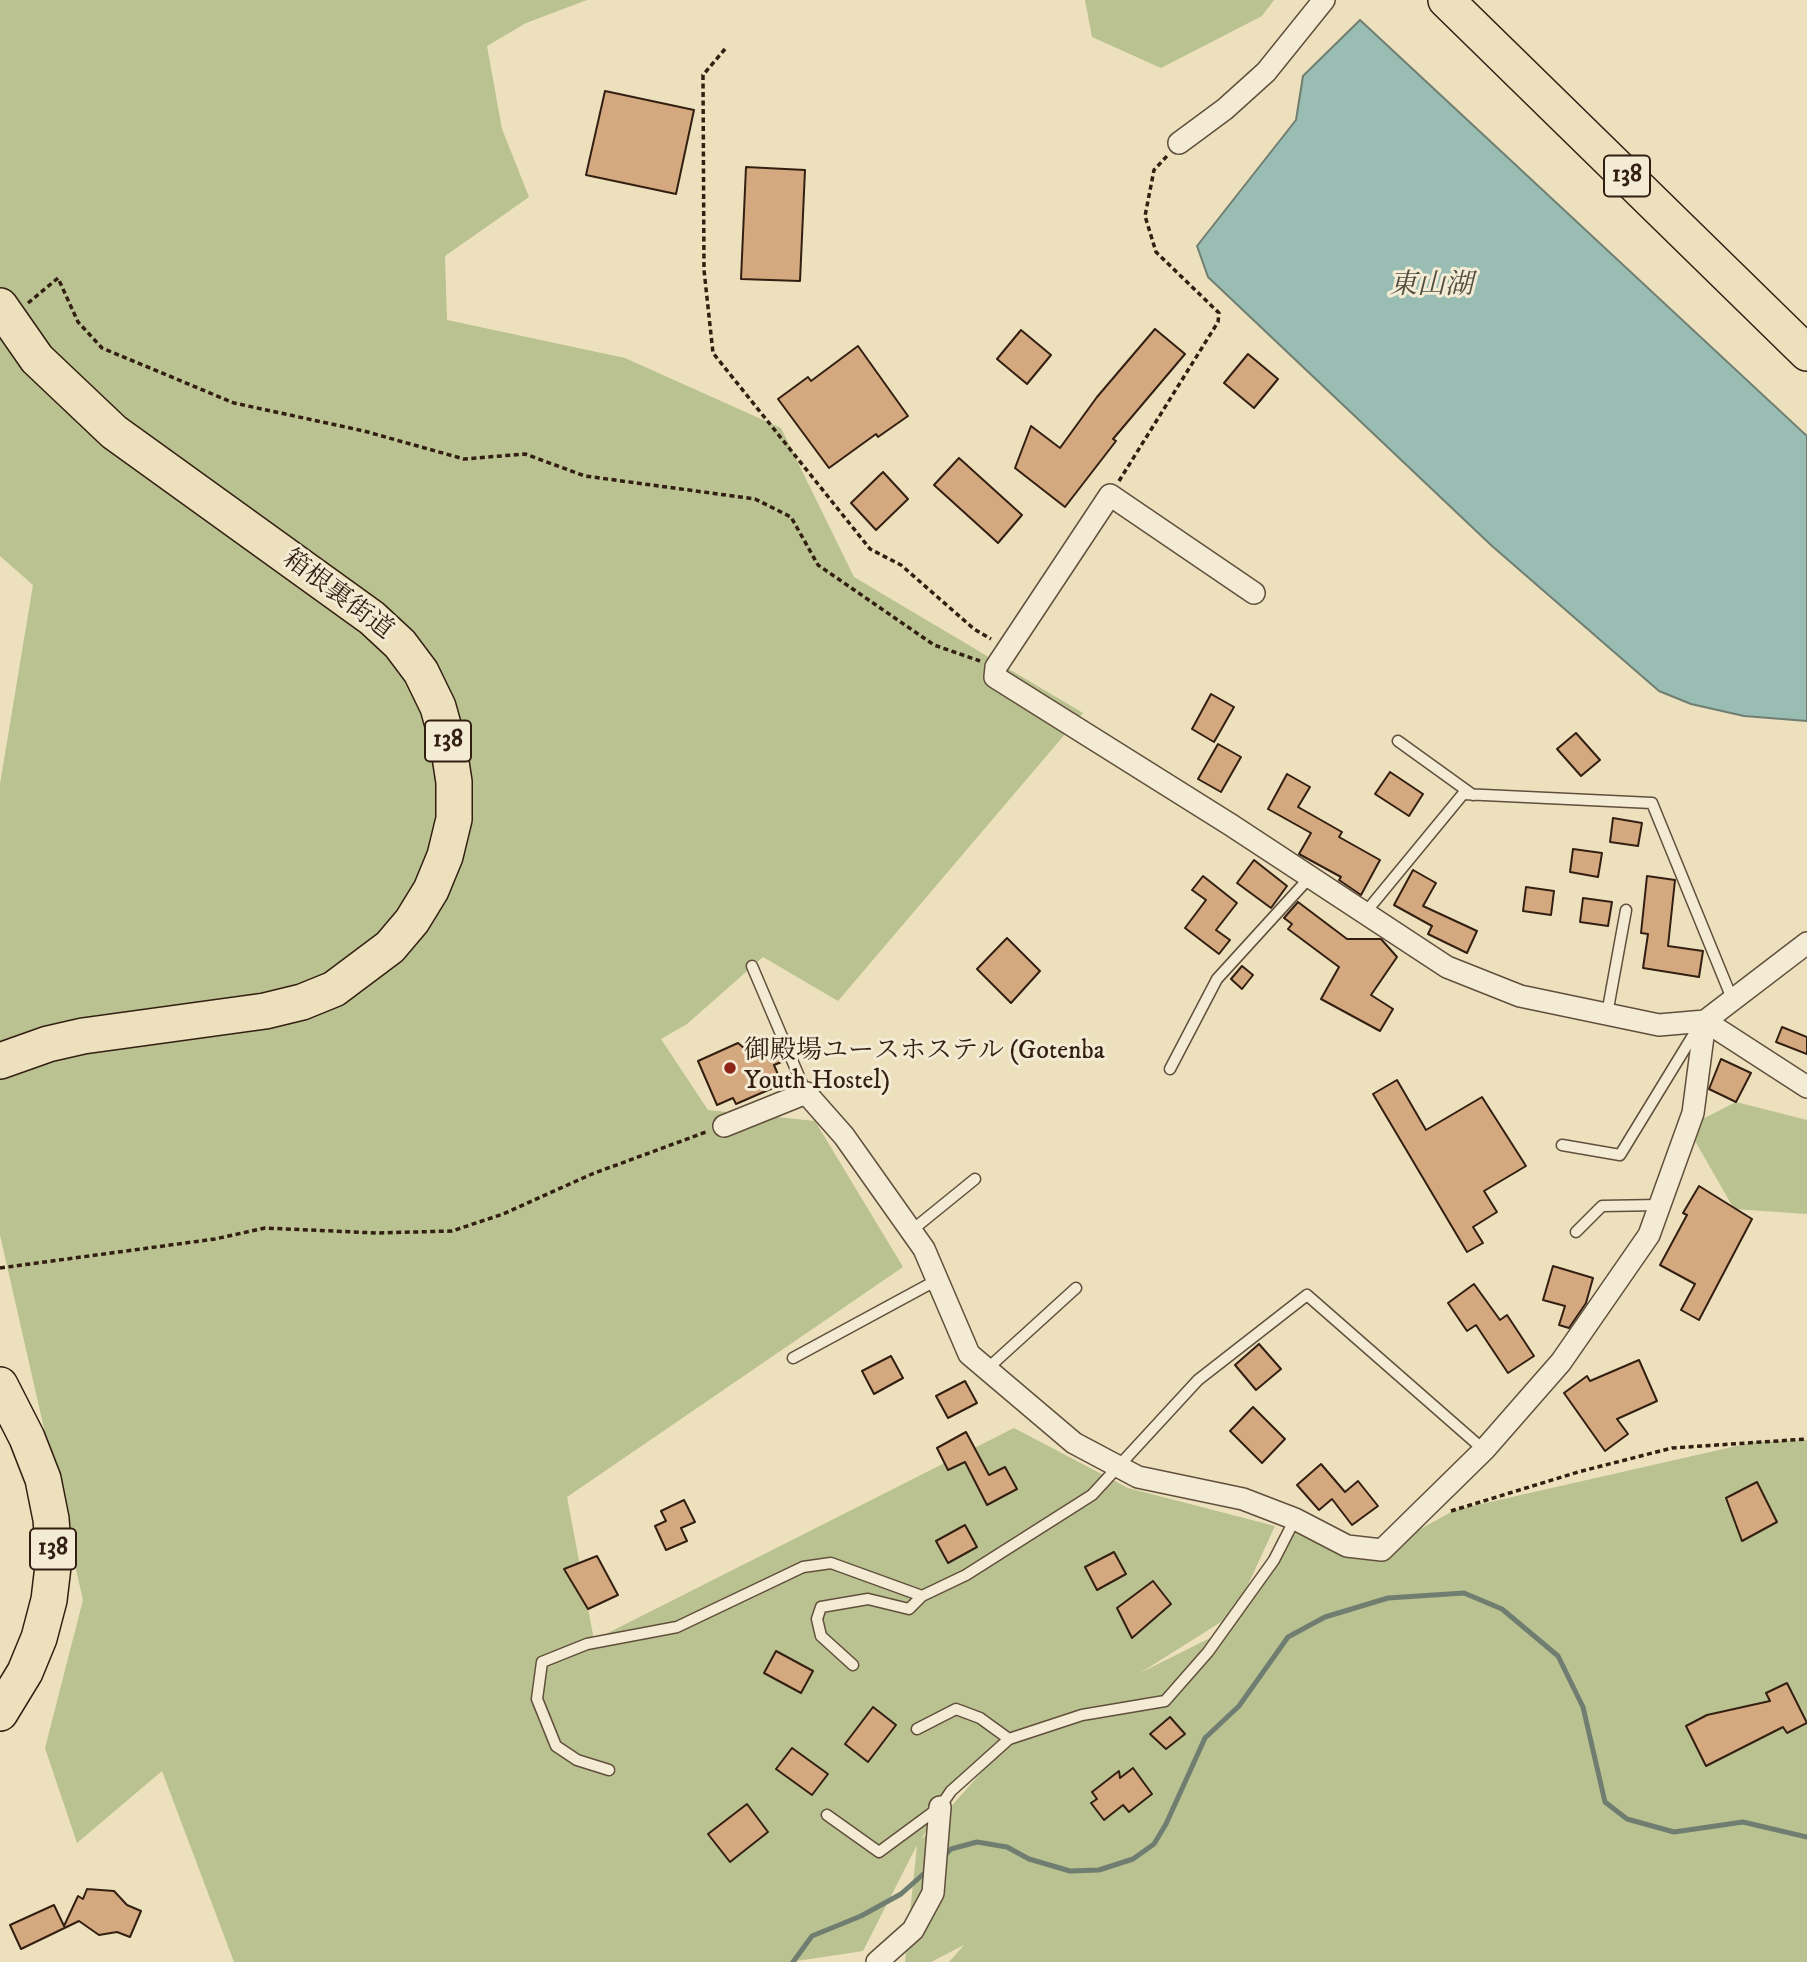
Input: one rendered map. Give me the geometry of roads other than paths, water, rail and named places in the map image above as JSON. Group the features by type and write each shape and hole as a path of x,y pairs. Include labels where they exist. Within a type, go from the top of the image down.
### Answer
{"highway":[{"name":"138","path":"1446,0 1807,353"},
{"name":"箱根裏街道","path":"0,1061 48,1044 83,1036 265,1011 302,1002 334,989 390,947 412,921 431,890 445,856 454,819 452,769 438,708 421,672 400,644 372,618 114,432 37,359 4,313"},
{"name":"138","path":"0,1385 27,1438 43,1479 51,1519 54,1558 49,1600 39,1639 25,1672 0,1713"}],"street":[{"path":"1179,143 1225,109 1266,72 1324,0"},
{"path":"1254,593 1110,495 996,667 995,677 1447,967 1520,996 1659,1025 1703,1021 1807,943"},
{"path":"1703,1021 1807,1087"},
{"path":"724,1126 806,1093 844,1136 924,1249 969,1354 1074,1443 1138,1477 1243,1499 1295,1519 1347,1546 1382,1550 1484,1450 1561,1362 1649,1235 1693,1113 1703,1021"},
{"path":"877,1962 913,1930 933,1893 940,1807"}],"lane":[{"path":"1398,741 1473,794"},
{"path":"1365,913 1463,794 1653,803 1732,1001"},
{"path":"1170,1069 1217,979 1310,877"},
{"path":"1607,1014 1626,910"},
{"path":"752,966 806,1093"},
{"path":"1562,1145 1620,1155 1703,1021"},
{"path":"911,1231 975,1179"},
{"path":"1576,1232 1602,1206 1660,1205"},
{"path":"793,1358 937,1280"},
{"path":"987,1369 1076,1288"},
{"path":"853,1665 821,1636 817,1619 821,1606 868,1599 909,1609 922,1596 966,1575 1092,1496 1198,1380 1307,1295 1484,1450"},
{"path":"827,1815 879,1852 940,1807 951,1791 1009,1739 1082,1715 1165,1701 1208,1651 1274,1560 1295,1519"},
{"path":"609,1770 577,1760 556,1746 537,1699 542,1662 587,1644 677,1627 803,1567 831,1563 922,1596"},
{"path":"917,1729 957,1709 979,1718 1009,1739"}],"water":[{"name":"東山湖","path":"1360,20 1807,436 1807,721 1744,716 1691,704 1659,691 1492,546 1208,277 1197,246 1296,120 1303,76"}],"waterway":[{"path":"942,1858 951,1849 977,1842 1007,1847 1029,1859 1070,1871 1099,1870 1133,1859 1154,1844 1166,1824 1205,1738 1239,1706 1288,1637 1325,1617 1388,1598 1464,1593 1502,1609 1558,1656 1583,1707 1605,1802 1627,1819 1674,1832 1743,1822 1807,1837"},
{"path":"793,1962 812,1936 861,1916 901,1894 929,1869"}],"place":[{"name":"御殿場ユースホステル (Gotenba Youth Hostel)","path":"730,1068"}]}
